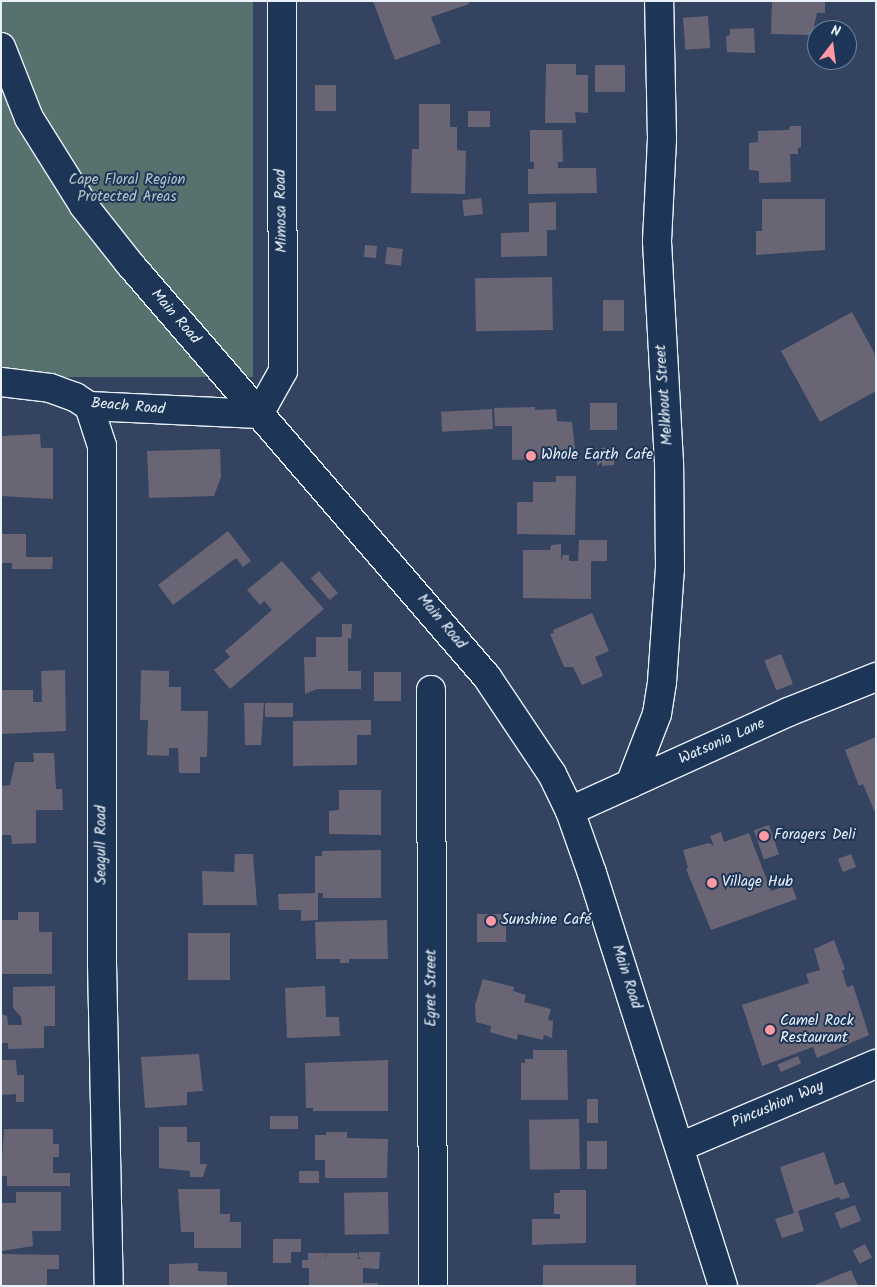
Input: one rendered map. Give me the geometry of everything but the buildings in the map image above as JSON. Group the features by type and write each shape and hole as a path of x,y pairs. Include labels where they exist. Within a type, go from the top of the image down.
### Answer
{"street":[{"name":"Mimosa Road","path":"259,414 283,371 282,1"},
{"name":"Melkhout Street","path":"630,784 657,714 663,673 670,569 670,463 657,241 662,139 659,1"},
{"name":"Main Road","path":"1,47 29,118 84,206 259,414 487,677 552,774 570,811 680,1146 723,1286"},
{"name":"Beach Road","path":"1,382 50,388 75,397 88,406 259,414"},
{"name":"Seagull Road","path":"88,406 102,446 102,963 109,1286"},
{"name":"Watsonia Lane","path":"570,811 712,745 876,677"},
{"name":"Egret Street","path":"431,690 433,1286"},
{"name":"Pincushion Way","path":"680,1146 876,1064"}],"green space":[{"name":"Cape Floral Region Protected Areas","path":"1,1 253,1 253,377 1,377"}],"place":[{"name":"Whole Earth Cafe","path":"531,456"},
{"name":"Foragers Deli","path":"764,836"},
{"name":"Village Hub","path":"712,883"},
{"name":"Sunshine Café","path":"491,921"},
{"name":"Camel Rock Restaurant","path":"770,1030"}]}
